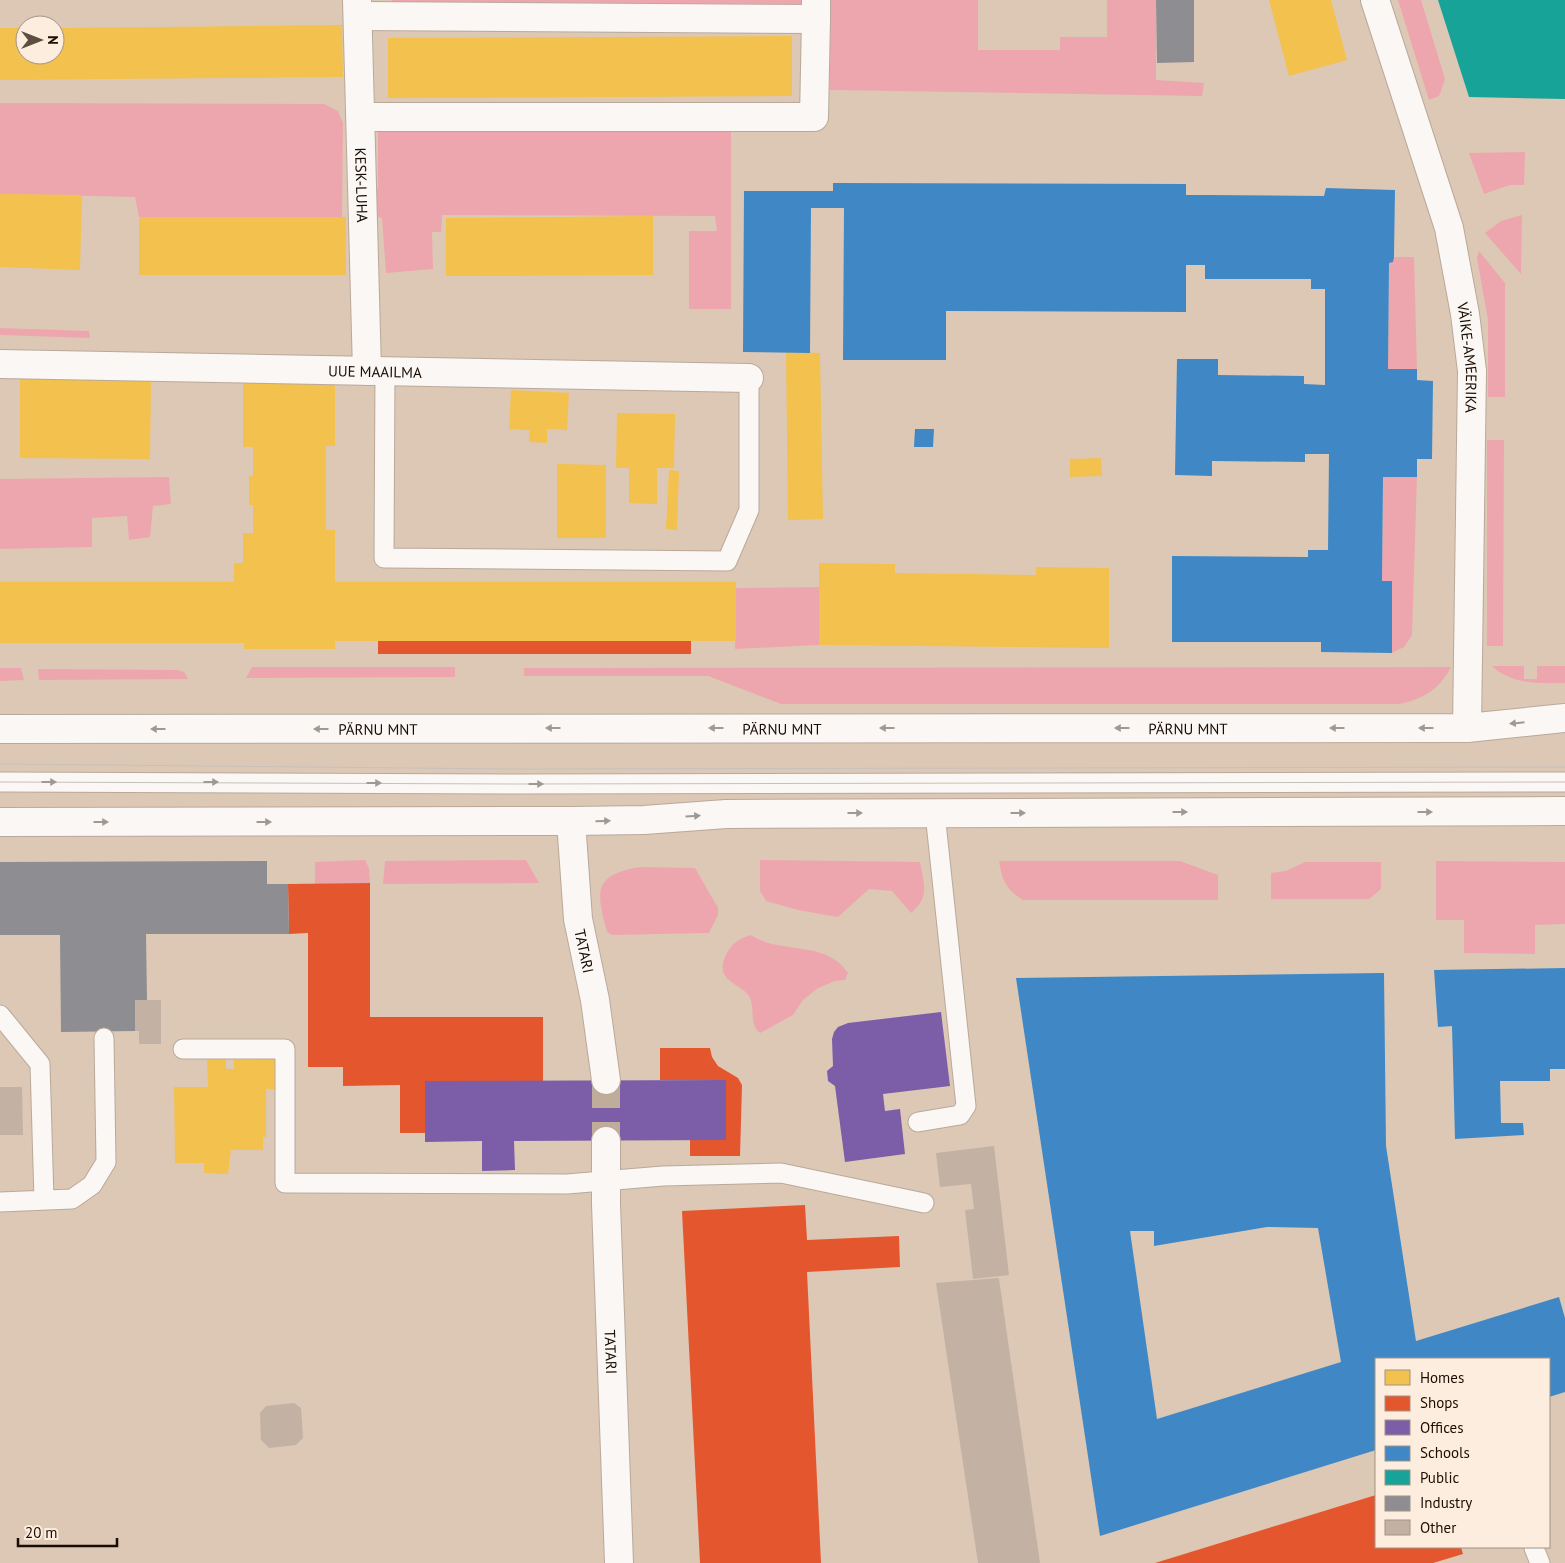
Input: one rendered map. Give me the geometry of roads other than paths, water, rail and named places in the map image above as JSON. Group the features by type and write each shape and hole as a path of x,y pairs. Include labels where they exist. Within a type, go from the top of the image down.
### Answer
{"street":[{"name":"VÄIKE-AMEERIKA","path":"1375,0 1449,228 1469,352 1472,416 1467,728"},
{"path":"358,8 816,9 814,117 360,117"},
{"name":"KESK-LUHA","path":"358,8 360,117 376,371"},
{"name":"UUE MAAILMA","path":"0,364 749,378"},
{"name":"PÄRNU MNT","path":"0,729 1467,728 1565,718"},
{"path":"0,822 571,821 644,820 726,814 1564,811"},
{"name":"TATARI","path":"571,821 578,919 595,1000 606,1080"},
{"name":"TATARI","path":"606,1141 619,1563"}],"lane":[{"path":"376,371 384,558 727,560 749,510 749,378"},
{"path":"0,782 505,784 1565,782"},
{"path":"918,1122 960,1115 966,1106 935,813"},
{"path":"0,1015 40,1064 44,1200"},
{"path":"0,1202 72,1199 92,1185 106,1162 104,1038"},
{"path":"183,1049 285,1049 285,1183 557,1184 606,1180 781,1173 924,1203"}],"tunnel":[{"path":"606,1080 606,1141"}],"tram line":[{"path":"0,764 515,769 1565,767"},
{"path":"0,782 515,784 1565,782"}]}
